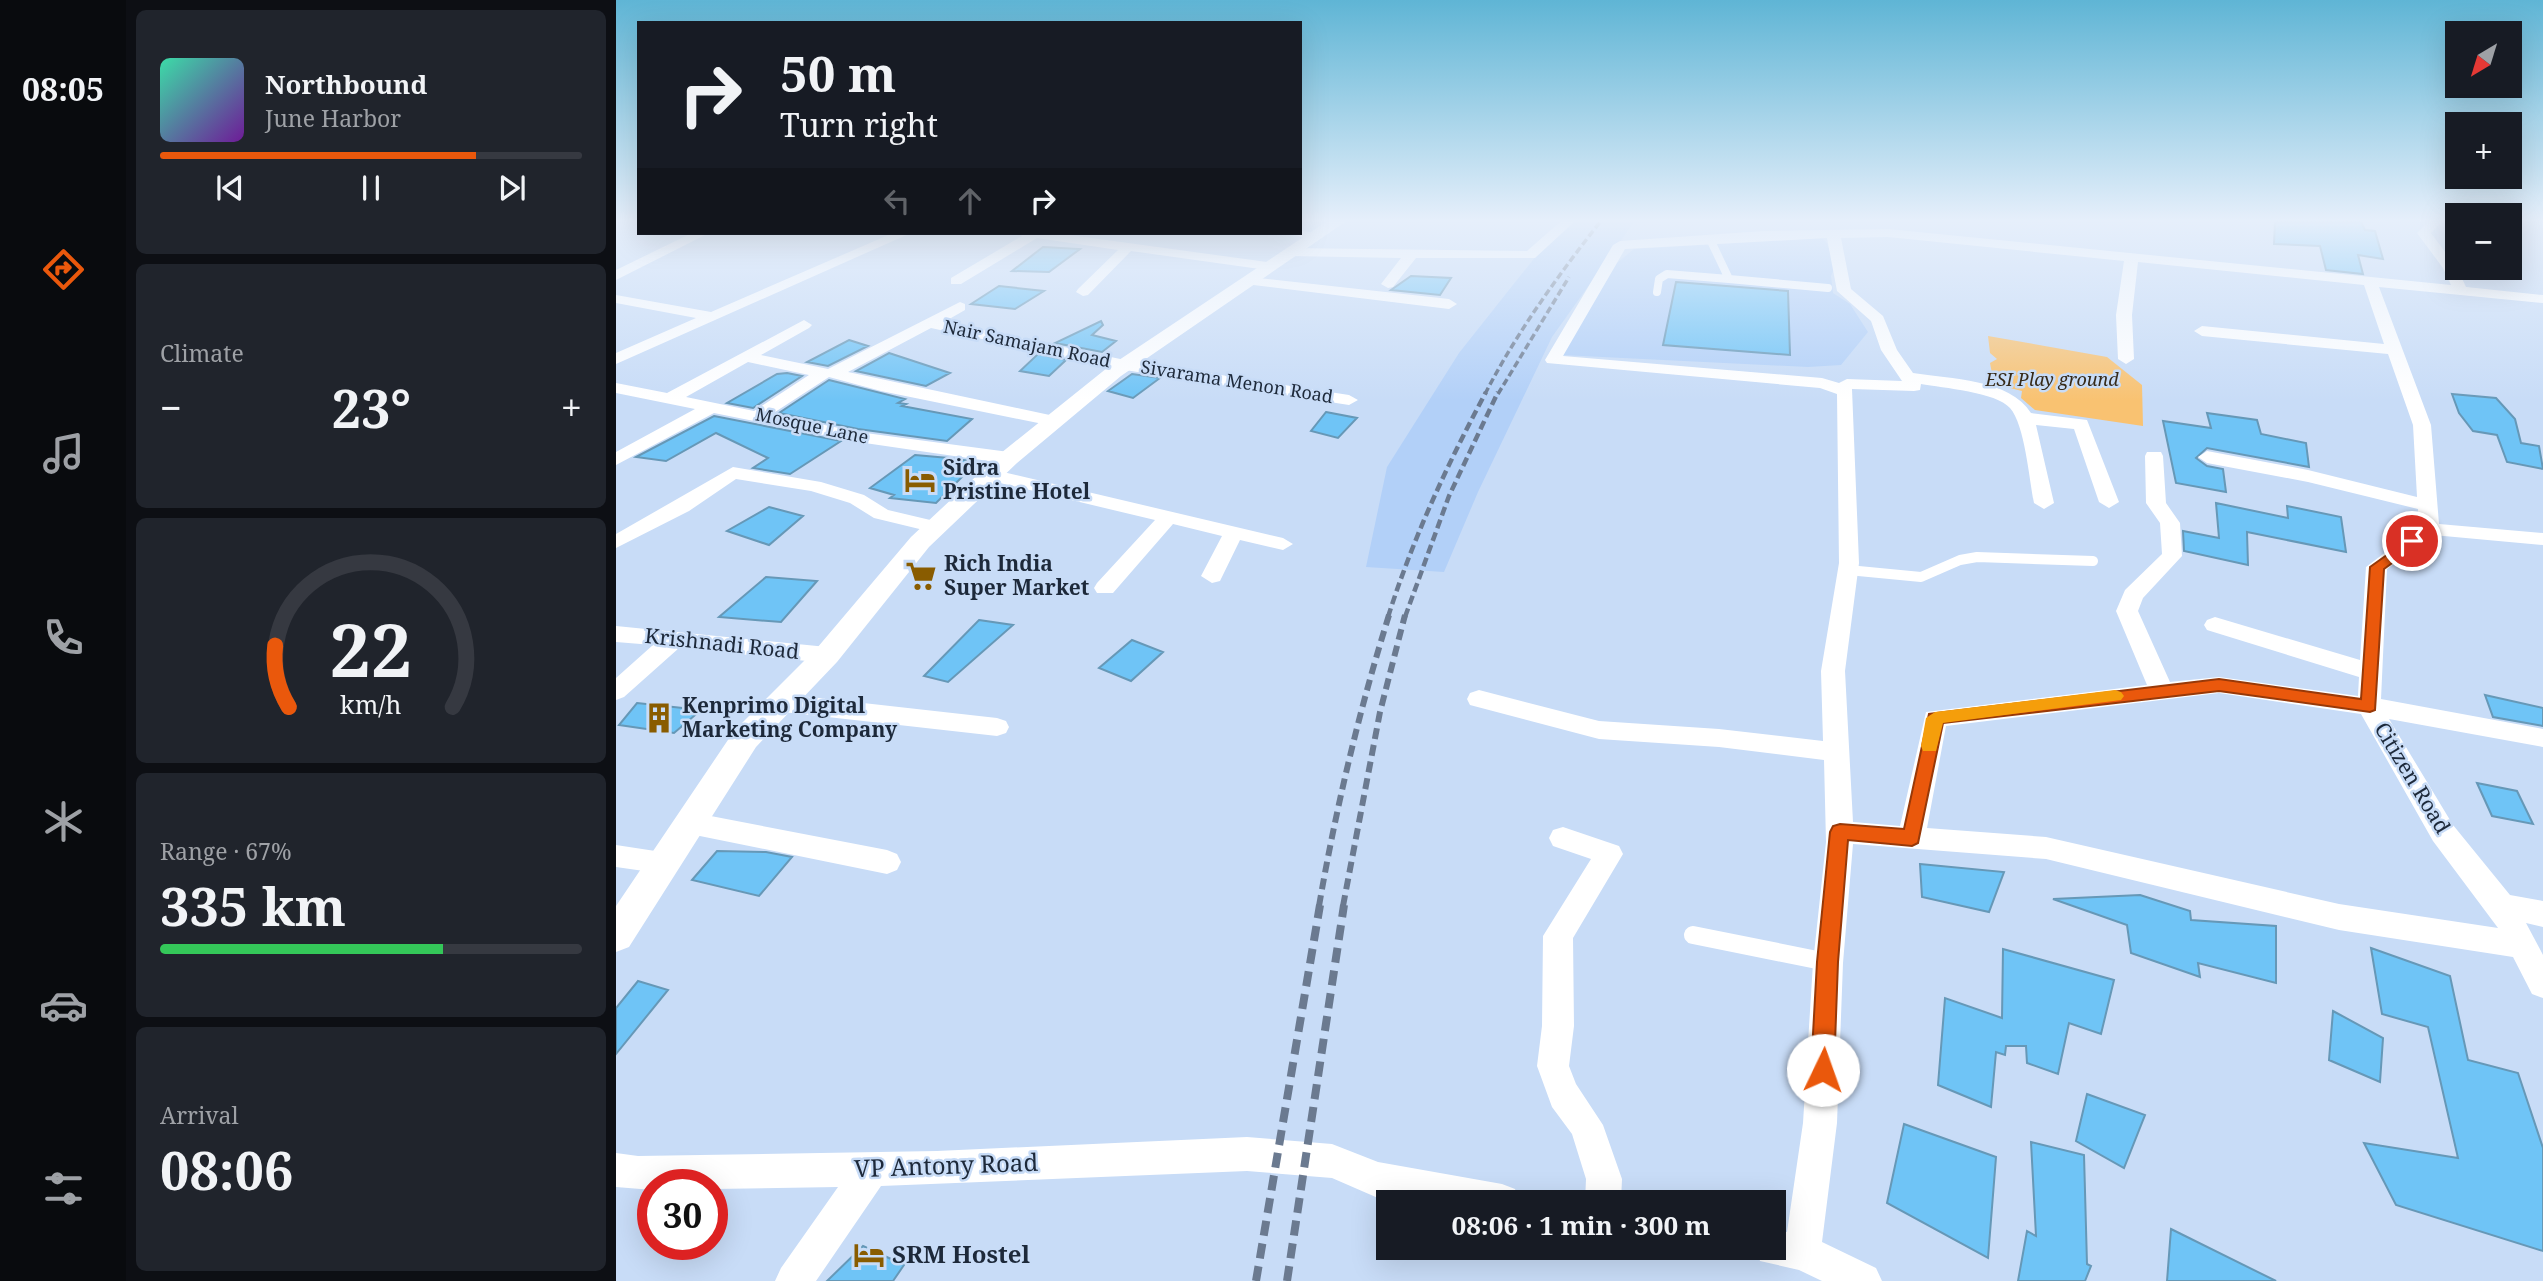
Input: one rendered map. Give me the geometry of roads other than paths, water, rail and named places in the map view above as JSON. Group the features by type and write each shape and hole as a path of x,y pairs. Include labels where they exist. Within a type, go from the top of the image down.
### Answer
{"street":[{"path":"616,359 794,282"},
{"path":"1083,292 1093,282"},
{"name":"Sivarama Menon Road","path":"616,936 745,739 827,655 936,527 999,467 1053,421 1125,365 1246,282"},
{"path":"1313,282 1449,304"},
{"path":"1599,282 1553,360 1841,387 1845,391 1848,570 1833,671 1840,832 1828,962 1820,1123 1820,1266"},
{"path":"1842,282 1844,290 1878,319 1889,350 1914,386 1847,384"},
{"path":"2126,359 2124,315 2129,282"},
{"path":"2371,282 2421,425 2428,517"},
{"path":"2388,282 2543,299"},
{"path":"2457,282 2460,289"},
{"path":"616,299 714,317"},
{"path":"960,307 833,373 881,386 1053,421"},
{"name":"Nair Samajam Road","path":"929,323 1125,365"},
{"path":"669,399 804,325"},
{"path":"2202,331 2395,351"},
{"path":"745,357 824,373 759,415"},
{"name":"Sivarama Menon Road","path":"1125,365 1349,400"},
{"path":"1908,377 2000,394 2016,403 2024,418 2044,503"},
{"name":"Mosque Lane","path":"616,388 759,415 999,467"},
{"path":"616,458 712,407"},
{"path":"2024,418 2081,424 2109,502"},
{"path":"2154,456 2156,503 2170,523 2172,556 2133,594 2127,611 2161,691"},
{"path":"2207,457 2308,476 2428,517 2543,539"},
{"path":"999,467 1169,517 1283,544"},
{"path":"616,542 682,507 733,473 814,486 857,499 881,514 936,527"},
{"path":"1105,587 1169,517"},
{"name":"Citizen Road","path":"2428,517 2377,567 2370,706 2443,832 2501,906 2543,984"},
{"path":"1212,576 1234,532"},
{"path":"2215,625 2371,672"},
{"name":"Krishnadi Road","path":"616,634 827,655"},
{"path":"616,691 674,640"},
{"path":"1912,838 1935,718 2219,685 2370,706 2543,738"},
{"path":"1479,699 1599,730 1719,738 1836,752"},
{"path":"783,703 997,727"},
{"path":"690,823 887,862"},
{"path":"1840,832 2046,848 2339,917 2522,945"},
{"path":"1563,838 1609,854 1558,936 1558,1026 1553,1066 1564,1095 1586,1125 1604,1179 1604,1190"},
{"path":"616,856 665,862"},
{"path":"2501,906 2543,914"},
{"path":"1276,1155 1332,1161 1378,1180 1434,1190"},
{"name":"VP Antony Road","path":"616,1170 638,1173 872,1169 1276,1155"},
{"path":"794,1281 872,1169"}],"lane":[{"path":"1657,292 1659,282"},
{"path":"1760,282 1828,288"},
{"path":"1848,570 1921,578 1960,560 1977,558 2093,561"},
{"path":"1693,935 1828,962"}],"railway":[{"path":"1485,394 1510,349 1555,282"},
{"path":"1498,394 1566,282"},
{"path":"1388,617 1432,502 1486,392"},
{"path":"1405,617 1449,496 1498,392"},
{"path":"1319,906 1349,760 1389,615"},
{"path":"1343,906 1380,712 1405,615"},
{"path":"1256,1281 1320,905"},
{"path":"1287,1281 1344,905"}],"place":[{"name":"Sidra Pristine Hotel","path":"920,480"},
{"name":"Rich India Super Market","path":"921,576"},
{"name":"Kenprimo Digital Marketing Company","path":"659,718"},
{"name":"SRM Hostel","path":"869,1255"}],"park label":[{"name":"ESI Play ground","path":"2052,380"}]}
